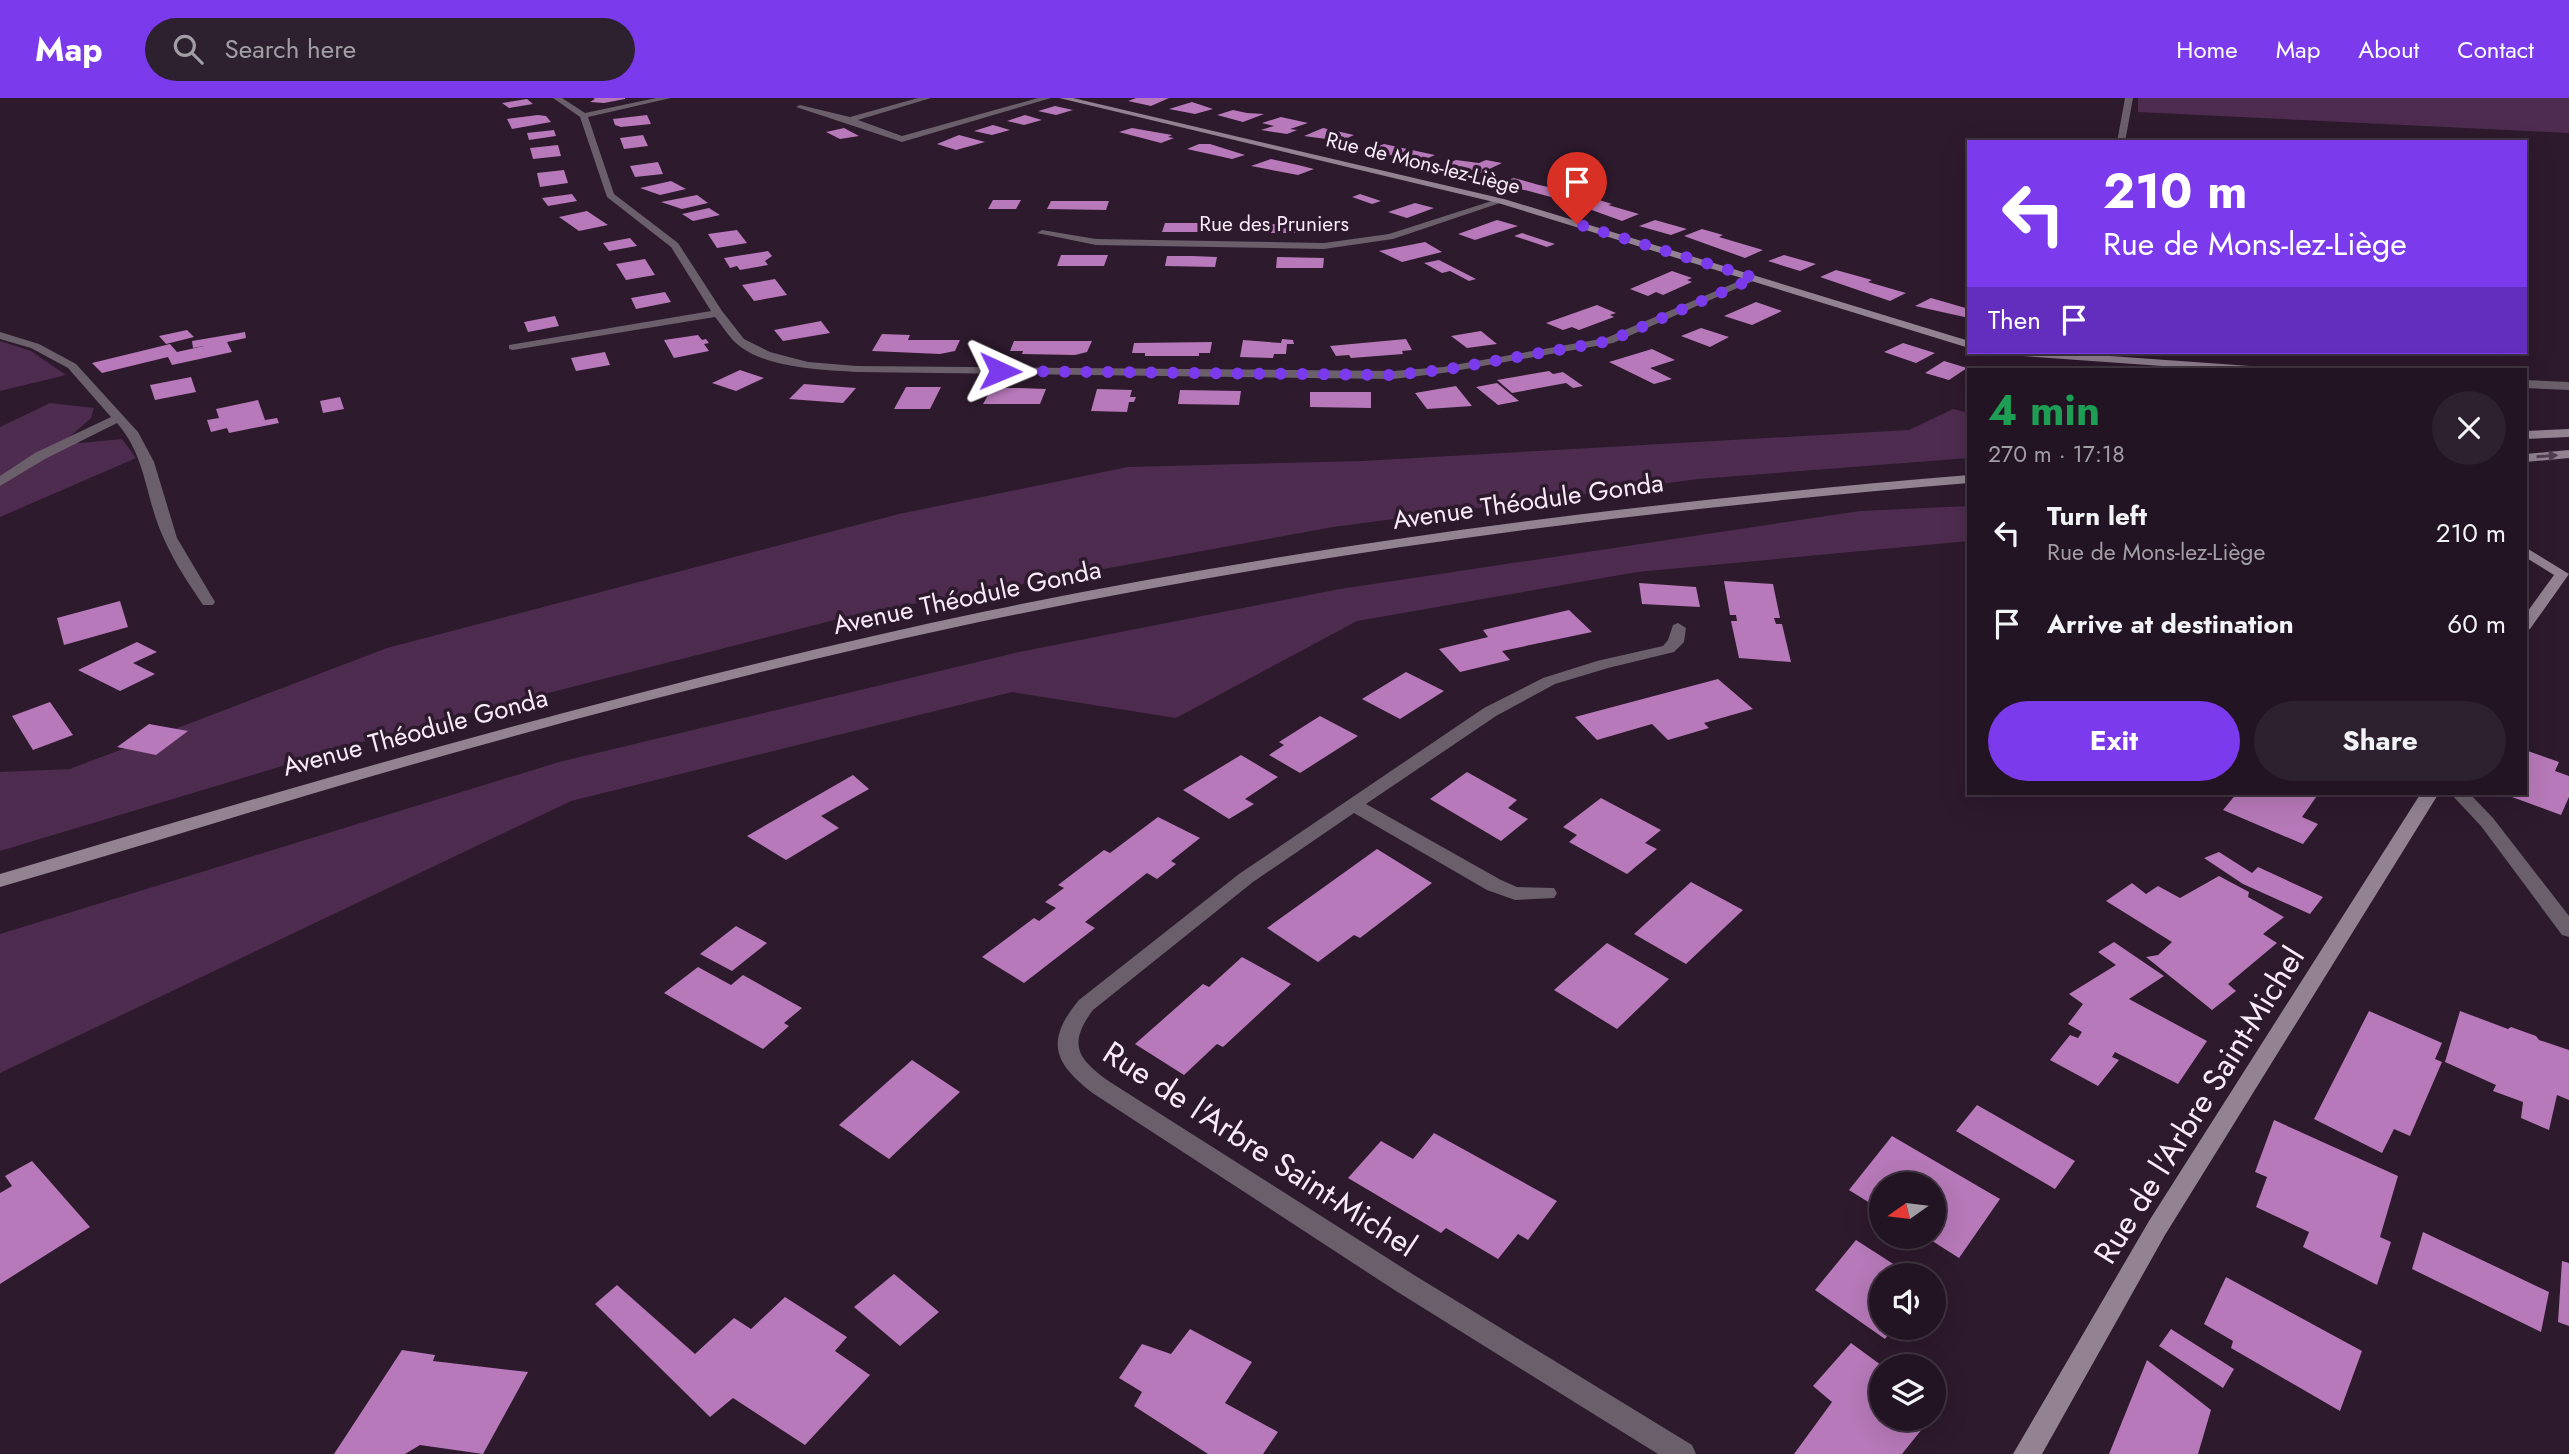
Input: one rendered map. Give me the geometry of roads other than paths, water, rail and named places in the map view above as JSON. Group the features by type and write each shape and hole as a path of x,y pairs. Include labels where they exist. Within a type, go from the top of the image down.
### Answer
{"street":[{"path":"557,98 584,116 610,195 675,245 718,313 740,341 766,355 808,365 857,369 1393,375 1443,370 1609,341 1755,278"},
{"path":"584,116 667,98"},
{"path":"849,120 927,98"},
{"path":"800,107 849,120 888,138 902,139 1047,98"},
{"name":"Rue de Mons-lez-Liège","path":"1063,98 1501,201 1967,344"},
{"path":"2121,140 2129,98"},
{"name":"Rue des Pruniers","path":"1042,233 1096,242 1324,246 1390,237 1501,201"},
{"path":"513,347 718,313"},
{"path":"0,335 35,346 72,366 134,436 148,462 170,538 208,602"},
{"path":"2066,354 2124,356 2239,368"},
{"path":"2527,384 2569,386"},
{"path":"0,482 40,456 118,418"},
{"path":"2527,435 2569,433"},
{"path":"2527,458 2569,454"},
{"name":"Avenue Théodule Gonda","path":"0,881 330,781 714,679 988,616 1307,558 1552,521 1839,489 1967,479"},
{"path":"2527,552 2565,575 2527,623"},
{"name":"Rue de l'Arbre Saint-Michel","path":"1678,628 1676,642 1668,649 1575,672 1509,700 1206,907 1086,1005 1074,1019 1066,1036 1067,1053 1078,1068 1102,1088 1405,1283 1682,1454"},
{"name":"Rue de l'Arbre Saint-Michel","path":"2026,1454 2157,1228 2429,795"},
{"path":"2461,795 2487,822 2569,930"},
{"path":"1354,805 1494,885 1515,894 1547,893"}]}
